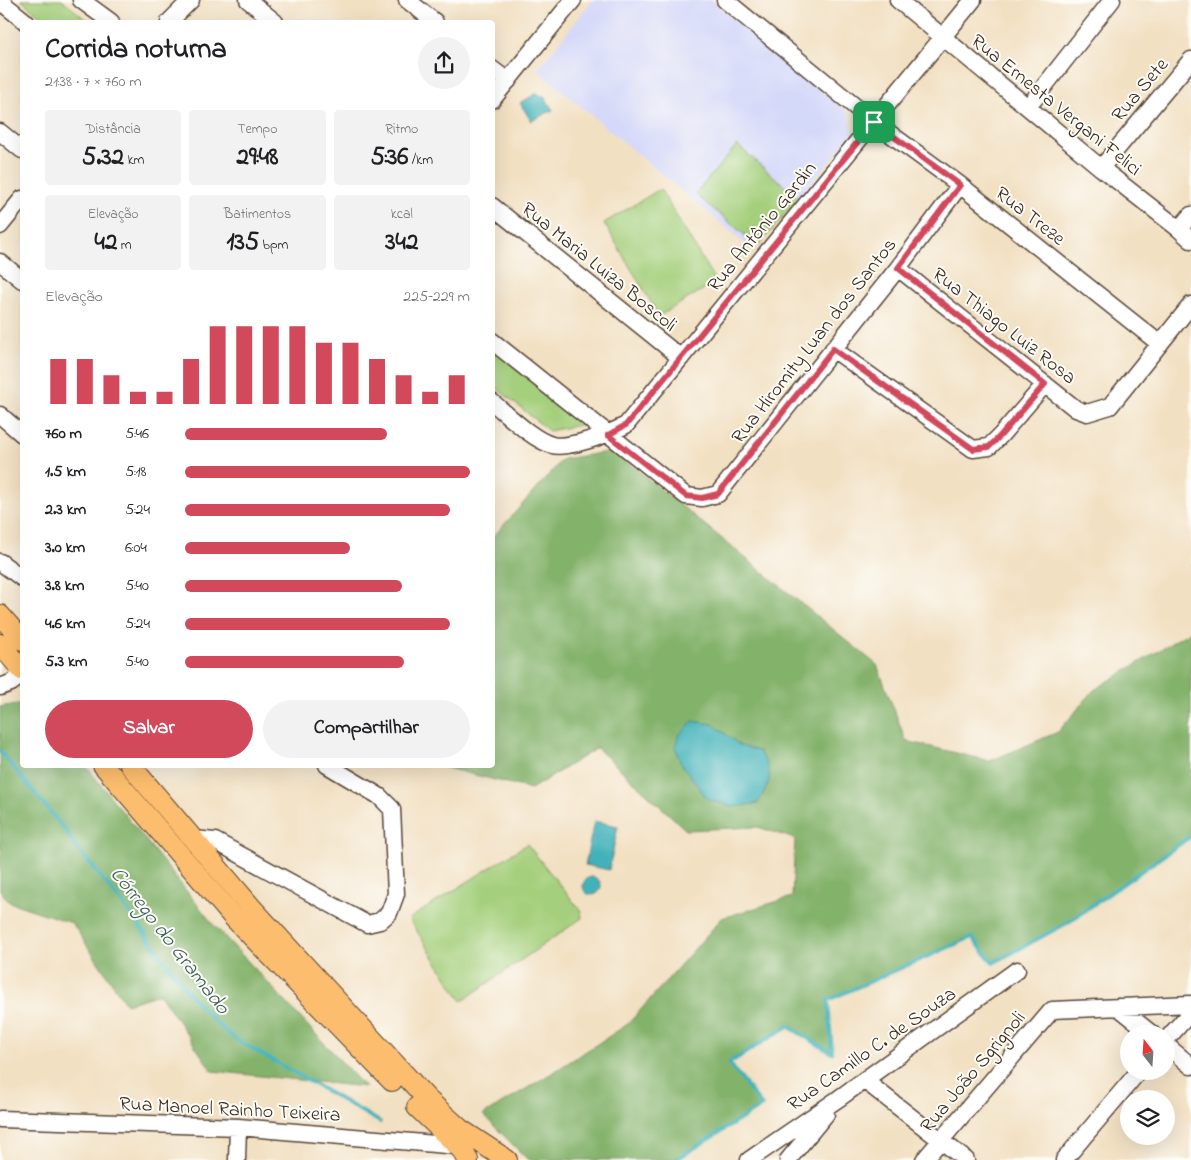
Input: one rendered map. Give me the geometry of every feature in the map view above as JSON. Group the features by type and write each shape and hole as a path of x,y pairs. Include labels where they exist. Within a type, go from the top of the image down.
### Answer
{"main road":[{"path":"0,615 20,638"},
{"path":"0,644 20,668"},
{"path":"106,768 234,918 463,1153"},
{"path":"133,768 251,907 428,1100 460,1129 507,1160"}],"street":[{"path":"81,0 108,20"},
{"path":"170,20 191,0"},
{"path":"248,0 273,20"},
{"path":"407,0 432,20"},
{"name":"Rua Treze","path":"725,0 874,122 960,185 1160,344"},
{"name":"Rua Ernesta Vergani Felici","path":"898,0 1101,168 1185,234"},
{"name":"Rua Antônio Gardin","path":"495,404 530,433 552,445 567,445 608,435 626,425 973,0"},
{"path":"1028,107 1112,0"},
{"path":"0,1 24,20"},
{"path":"495,96 572,1"},
{"name":"Rua Sete","path":"1101,168 1191,60"},
{"path":"495,71 508,81"},
{"path":"0,132 20,148"},
{"name":"Rua Hiromity Luan dos Santos","path":"608,435 686,496 702,498 718,494 898,268 960,185"},
{"path":"0,226 20,201"},
{"name":"Rua Maria Luiza Boscoli","path":"495,208 681,358"},
{"path":"1185,234 1191,215"},
{"path":"0,262 20,278"},
{"name":"Rua Thiago Luiz Rosa","path":"898,268 1076,409 1087,413 1110,406 1160,344"},
{"path":"1160,344 1191,305"},
{"path":"495,343 608,435"},
{"path":"833,349 973,449 989,447 1045,384"},
{"path":"0,415 20,432"},
{"path":"0,562 20,577"},
{"path":"0,687 11,684 20,677"},
{"path":"193,840 215,840 367,924 380,921 389,913 396,894 392,809 380,796 332,768"},
{"name":"Rua Camillo C. de Souza","path":"749,1160 838,1099 1017,970"},
{"path":"1118,1007 1191,1004"},
{"path":"1118,1007 1141,1025"},
{"name":"Rua João Sgrignoli","path":"924,1160 1052,1010 1118,1007"},
{"path":"1175,1030 1191,1012"},
{"path":"1175,1053 1191,1066"},
{"path":"864,1080 966,1160"},
{"path":"1064,1160 1131,1080"},
{"path":"788,1160 838,1099"},
{"name":"Rua Manoel Rainho Teixeira","path":"0,1119 238,1127 463,1153"},
{"path":"236,1160 238,1127"}],"shaded area":[{"path":"593,0 711,0 848,112 854,133 754,251 537,70"}],"green space":[{"path":"21,0 62,0 87,20 46,20"},
{"path":"737,145 799,198 758,246 695,194"},
{"path":"660,189 716,282 659,316 604,223"},
{"path":"495,351 585,424 549,431 495,387"},
{"path":"614,451 877,665 906,741 990,761 1058,732 1094,690 1191,631 1191,836 1067,923 993,963 972,937 828,999 832,1053 788,1026 729,1062 762,1106 675,1160 528,1160 483,1115 628,1024 722,918 792,897 795,839 758,827 686,830 597,748 531,789 447,768 495,768 495,535 563,459"},
{"path":"20,703 20,768 87,768 213,924 365,1087 212,1071 160,994 126,1004 72,923 9,902 0,890 0,856 2,855 0,844 0,707"},
{"path":"527,844 581,911 582,918 462,1001 409,919"}],"water":[{"path":"537,93 544,96 553,110 531,121 520,103"},
{"path":"693,721 713,724 741,746 759,751 767,766 769,777 766,788 758,803 735,807 708,800 680,762 675,747 678,736"},
{"path":"594,821 618,826 609,870 585,865"},
{"path":"588,877 596,877 601,882 599,893 588,895 583,890 583,882"}],"waterway":[{"name":"Córrego do Gramado","path":"0,751 66,831 70,839 132,916 192,996 219,1025 234,1038 380,1122"},
{"path":"675,1160 762,1106 729,1063 788,1026 832,1053 828,1000 972,937 993,963 1067,923 1191,836"}],"route":[{"path":"874,122 960,185 898,268 1045,384 989,447 973,449 833,349 718,494 702,498 686,496 608,435 626,425 874,122"}]}
